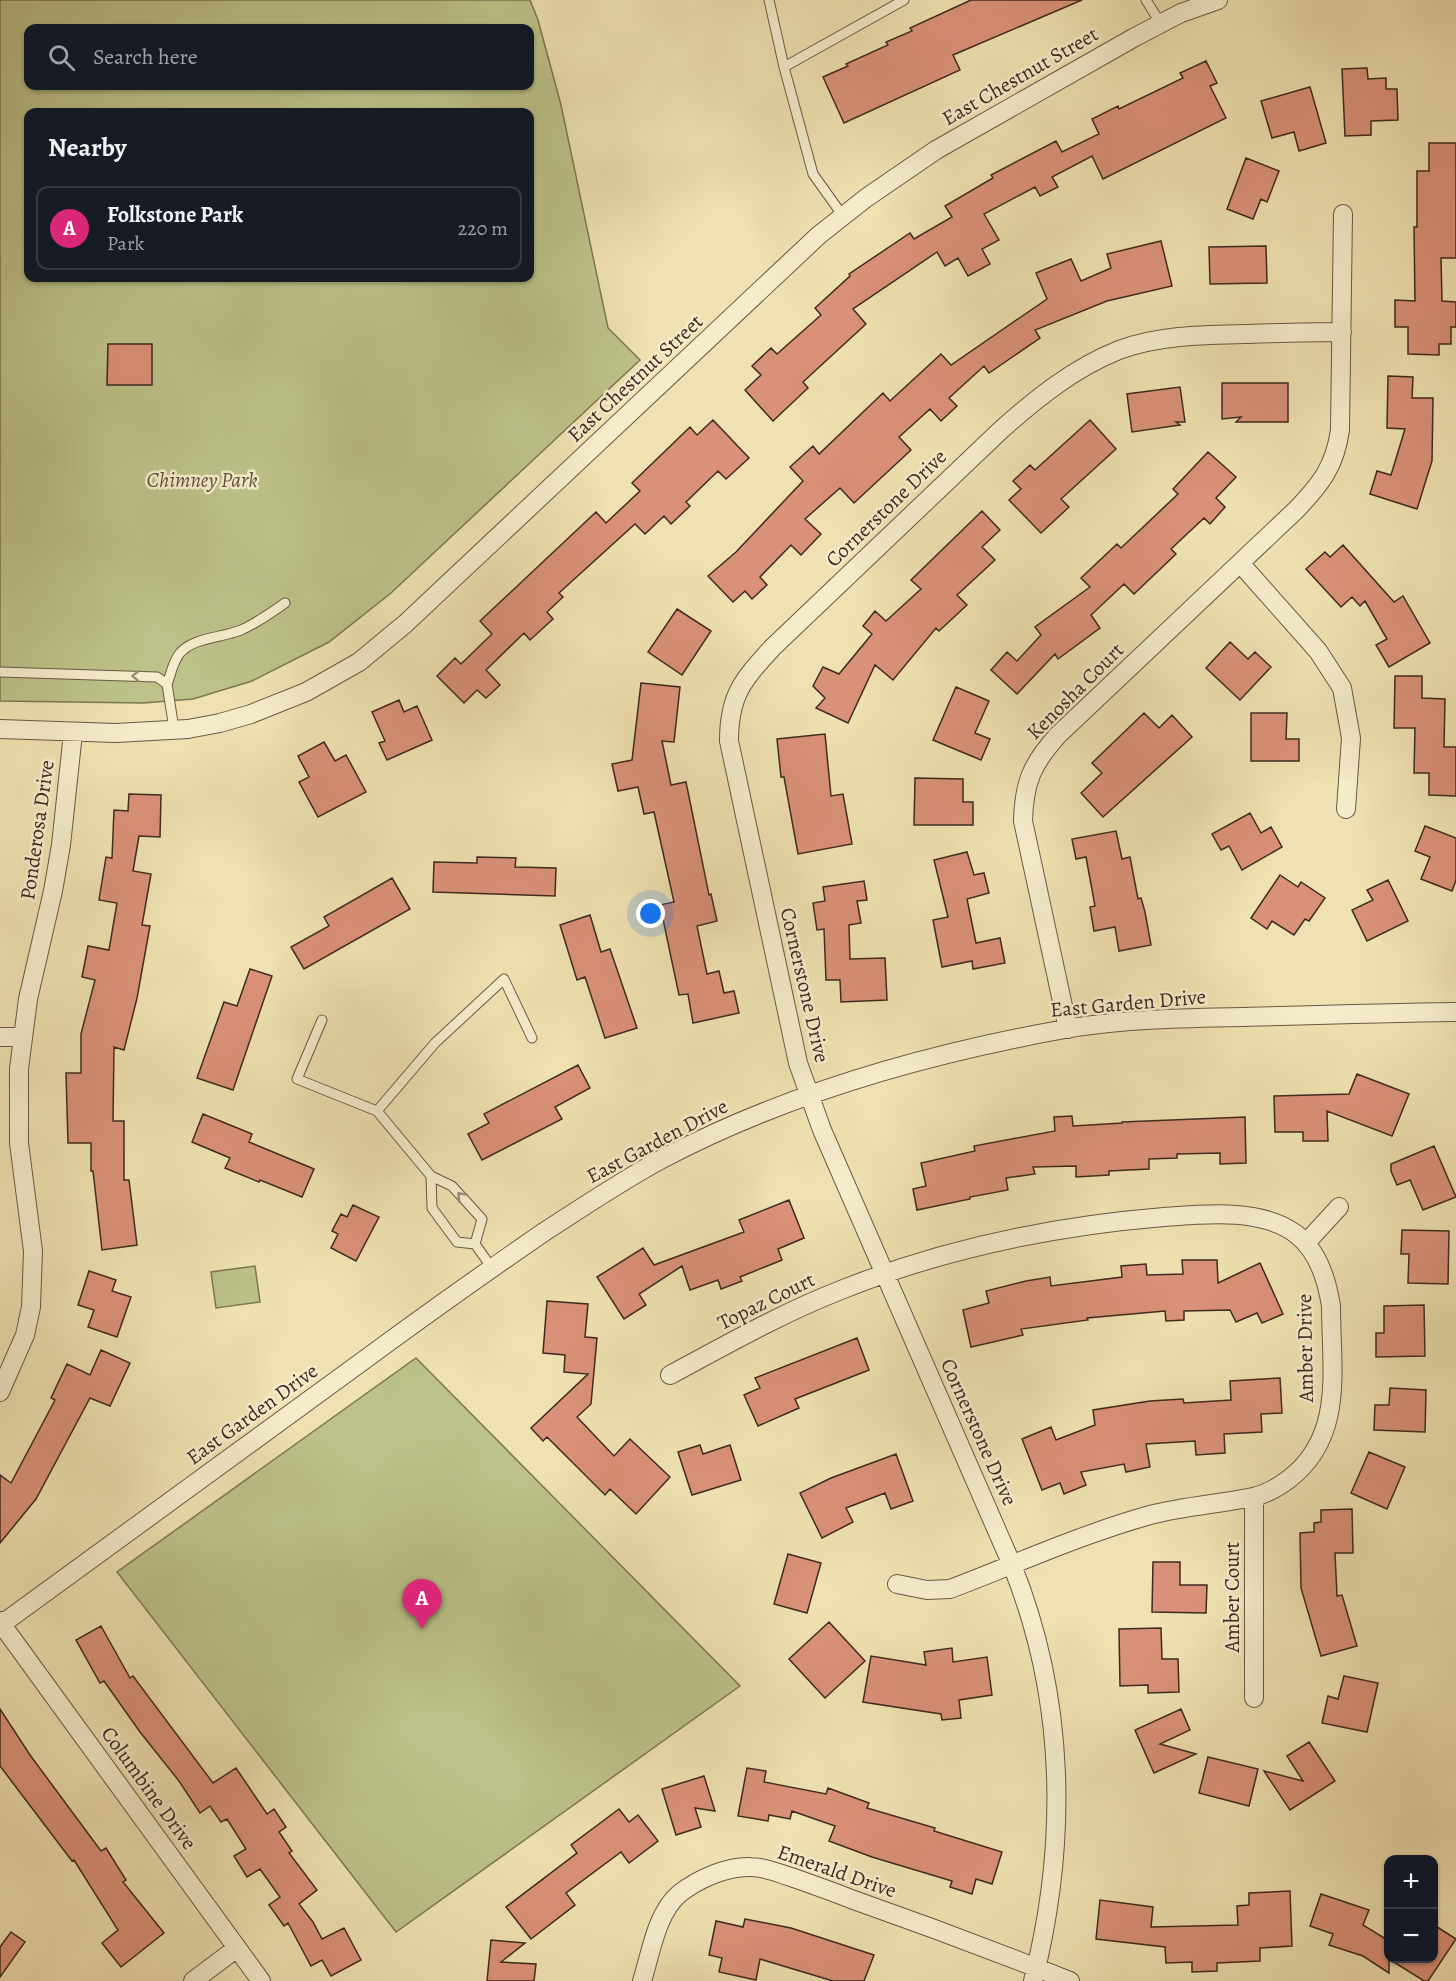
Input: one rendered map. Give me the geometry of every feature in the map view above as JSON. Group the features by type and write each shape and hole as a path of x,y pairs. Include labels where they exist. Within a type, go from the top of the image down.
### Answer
{"street":[{"name":"East Chestnut Street","path":"0,729 116,733 219,723 251,714 306,692 359,662 405,624 819,235 866,198 936,150 1181,13 1218,0"},
{"name":"Kenosha Court","path":"1068,1029 1023,821 1024,796 1030,775 1040,755 1058,735 1296,510 1329,472 1338,448 1340,430 1343,214"},
{"name":"Cornerstone Drive","path":"1035,1974 1053,1879 1057,1822 1053,1727 1033,1626 1012,1565 808,1096 798,1063 729,741 729,719 737,691 772,648 1002,429 1036,399 1066,378 1098,359 1142,343 1208,335 1342,332"},
{"path":"1240,563 1318,651 1342,688 1351,738 1346,809"},
{"name":"Ponderosa Drive","path":"0,1392 25,1335 31,1307 33,1251 20,1143 19,1069 28,999 53,891 61,844 73,732"},
{"name":"East Garden Drive","path":"0,1624 492,1268 614,1186 664,1158 762,1113 914,1063 972,1048 1068,1029 1140,1020 1456,1012"},
{"path":"0,1037 23,1037"},
{"path":"1306,1243 1339,1206"},
{"name":"Amber Drive","path":"884,1273 998,1241 1101,1223 1198,1214 1230,1214 1280,1225 1306,1243 1322,1269 1331,1306 1332,1400 1328,1425 1315,1451 1297,1472 1273,1491 1254,1497 1149,1515 950,1589 927,1590 897,1584"},
{"name":"Topaz Court","path":"670,1375 801,1306 884,1273"},
{"name":"Amber Court","path":"1254,1497 1254,1698"},
{"name":"Columbine Drive","path":"0,1624 261,1981"},
{"name":"Emerald Drive","path":"642,1981 658,1926 678,1894 705,1878 731,1869 750,1867 766,1869 817,1886 1035,1974 1070,1981"},
{"path":"193,1981 237,1948"}],"lane":[{"path":"769,0 784,67 813,174 843,216"},
{"path":"784,67 904,0"},
{"path":"1146,0 1161,24"},
{"path":"174,729 167,684 176,658 181,651 207,639 239,631 285,603"},
{"path":"0,672 157,677 167,684"},
{"path":"377,1111 435,1043 504,979 532,1038"},
{"path":"322,1020 297,1079 377,1111 431,1176 452,1186 482,1219 475,1244"},
{"path":"431,1176 432,1208 458,1242 475,1244 492,1268"}],"green space":[{"name":"Chimney Park","path":"0,0 530,0 538,20 561,105 608,328 640,360 391,593 329,642 252,681 193,699 143,703 0,701"},
{"path":"255,1266 260,1302 216,1308 211,1272"},
{"path":"416,1358 740,1686 396,1932 117,1572"}],"building":[{"path":"971,0 1082,0 953,55 960,70 844,123 823,77 888,45 886,42 912,31 910,28"},
{"path":"1206,61 1217,83 1210,86 1226,118 1103,179 1092,156 1052,177 1058,187 1040,196 1035,187 984,214 999,240 982,249 990,264 968,276 958,258 945,266 937,252 853,309 866,324 803,382 808,388 773,421 745,390 761,375 752,366 771,348 777,354 821,315 815,308 850,276 849,274 910,233 914,239 952,217 945,206 993,178 991,175 1056,141 1062,152 1099,134 1092,119 1118,106 1119,109 1183,78 1180,73"},
{"path":"1367,68 1368,79 1386,78 1386,89 1397,89 1398,120 1371,121 1371,135 1345,136 1342,69"},
{"path":"1310,87 1326,143 1299,151 1294,132 1272,138 1261,101"},
{"path":"1429,143 1456,143 1456,258 1441,258 1442,301 1456,302 1456,327 1451,327 1451,344 1439,344 1439,355 1408,354 1408,327 1395,327 1395,300 1415,301 1414,227 1417,227 1417,171 1429,171"},
{"path":"1246,158 1279,171 1267,202 1261,199 1253,219 1227,209"},
{"path":"1161,241 1172,286 1107,301 1035,330 1040,338 989,373 984,366 949,398 957,406 941,421 930,409 899,437 911,450 854,503 840,488 805,519 821,534 801,555 791,545 760,577 767,585 752,599 745,591 733,602 708,576 736,552 803,481 790,467 813,446 819,454 883,393 890,401 941,354 951,365 1047,299 1036,273 1071,259 1081,281 1111,268 1107,254"},
{"path":"1266,246 1267,283 1210,284 1209,247"},
{"path":"108,344 152,344 152,385 107,385"},
{"path":"1388,376 1413,377 1412,398 1433,398 1432,461 1417,509 1370,494 1377,471 1391,475 1405,429 1387,428"},
{"path":"1222,383 1288,383 1288,422 1236,422 1241,417 1222,419"},
{"path":"1180,387 1185,422 1176,422 1180,425 1132,432 1127,394"},
{"path":"713,420 749,458 726,479 718,471 686,502 690,506 671,524 664,516 645,534 635,524 559,593 563,597 547,612 553,619 530,640 524,633 486,670 500,685 486,698 477,690 464,703 437,676 455,658 461,664 492,634 480,621 596,512 606,523 640,491 632,483 690,427 697,435"},
{"path":"1090,420 1116,449 1061,499 1069,507 1041,533 1009,500 1021,489 1013,481 1030,465 1035,470"},
{"path":"1208,452 1236,477 1216,498 1225,507 1210,524 1204,518 1171,549 1176,554 1134,594 1124,584 1091,615 1100,628 1058,659 1055,654 1017,694 991,670 1007,652 1017,661 1041,635 1035,627 1090,587 1081,578 1117,544 1121,548 1178,494 1173,489"},
{"path":"982,511 1000,530 982,547 995,560 957,595 967,605 939,631 936,628 893,680 875,665 848,723 816,708 825,698 813,686 823,667 839,674 872,634 863,626 875,611 886,621 921,589 911,580"},
{"path":"1343,545 1394,602 1403,596 1430,643 1389,667 1376,645 1387,639 1365,601 1360,606 1352,597 1341,607 1306,569 1325,552 1330,557"},
{"path":"677,609 711,631 682,675 648,652"},
{"path":"1230,642 1248,659 1255,652 1271,667 1240,700 1206,668"},
{"path":"1395,676 1422,676 1422,698 1445,699 1444,747 1456,747 1456,796 1429,795 1429,773 1414,773 1415,728 1394,728"},
{"path":"641,683 680,687 674,742 662,741 671,785 686,782 709,895 711,894 717,921 697,926 707,974 719,971 724,993 734,991 739,1013 693,1023 688,994 679,995 660,905 674,902 654,812 644,814 638,787 618,791 612,764 632,760"},
{"path":"956,687 989,701 975,733 990,739 981,760 933,740"},
{"path":"399,700 404,712 417,706 432,740 387,760 379,743 385,741 372,712"},
{"path":"1144,713 1159,728 1172,715 1192,737 1103,817 1081,793 1102,773 1092,763"},
{"path":"1251,713 1287,713 1286,739 1299,739 1299,761 1251,761"},
{"path":"825,734 831,796 843,794 852,844 798,854 784,777 781,777 777,739"},
{"path":"324,742 335,761 346,755 366,792 318,817 299,782 309,777 298,756"},
{"path":"915,778 963,779 963,802 973,802 973,825 914,825"},
{"path":"129,794 161,795 160,837 139,836 133,871 151,874 142,925 150,926 137,998 124,1050 114,1047 113,1121 124,1121 124,1180 129,1180 137,1245 102,1250 93,1171 91,1171 91,1143 68,1143 66,1073 81,1073 81,1034 95,980 82,977 88,946 109,950 117,903 99,900 106,857 112,858 114,810 128,811"},
{"path":"1250,813 1261,833 1271,827 1282,847 1242,870 1229,846 1221,850 1212,834"},
{"path":"1425,826 1456,838 1456,880 1452,891 1421,879 1430,857 1415,851"},
{"path":"1116,831 1122,859 1130,857 1138,899 1141,898 1145,912 1151,945 1119,951 1115,927 1094,931 1090,907 1095,906 1086,857 1076,859 1072,839"},
{"path":"967,852 974,875 984,873 989,893 967,899 976,943 1000,938 1005,963 973,969 972,961 942,967 933,920 948,917 934,860"},
{"path":"477,857 516,858 515,867 556,868 555,896 433,892 434,862 477,863"},
{"path":"1280,875 1298,887 1301,882 1325,898 1309,921 1305,919 1294,935 1272,921 1267,929 1251,918"},
{"path":"392,878 410,909 304,969 291,947 329,926 324,917"},
{"path":"1388,880 1408,921 1367,941 1352,910 1373,900 1367,890"},
{"path":"864,881 867,900 857,901 861,923 849,925 850,959 885,958 887,1000 841,1002 840,980 826,980 824,929 817,930 813,903 825,901 823,887"},
{"path":"590,915 601,952 610,949 637,1028 605,1038 585,977 577,980 560,925"},
{"path":"250,969 272,976 233,1090 197,1078 224,1002 237,1006"},
{"path":"578,1065 590,1088 555,1107 562,1119 482,1160 468,1134 489,1123 484,1114"},
{"path":"1357,1074 1409,1094 1392,1136 1327,1111 1328,1141 1303,1141 1303,1132 1275,1132 1274,1096 1349,1094"},
{"path":"203,1114 252,1134 249,1142 314,1169 302,1197 225,1168 230,1158 192,1142"},
{"path":"1072,1116 1073,1126 1245,1117 1246,1163 1220,1164 1220,1153 1177,1154 1177,1158 1149,1159 1149,1169 1109,1171 1109,1175 1076,1177 1076,1166 1033,1167 1035,1174 1006,1178 1008,1190 917,1210 913,1189 926,1186 921,1163 975,1151 974,1146 1055,1131 1054,1117"},
{"path":"1434,1146 1456,1197 1423,1210 1410,1180 1397,1185 1391,1171 1391,1164"},
{"path":"789,1200 804,1238 778,1249 782,1260 740,1277 742,1281 721,1289 718,1280 690,1290 682,1266 639,1294 646,1305 624,1319 597,1277 643,1248 654,1265 744,1232 739,1220"},
{"path":"353,1205 379,1217 356,1261 331,1248 338,1234 332,1231 341,1214 347,1217"},
{"path":"1402,1230 1449,1231 1448,1284 1408,1283 1409,1254 1401,1254"},
{"path":"1182,1260 1217,1260 1218,1283 1260,1263 1283,1314 1262,1323 1257,1313 1236,1322 1230,1310 1184,1311 1184,1320 1166,1321 1165,1311 1087,1318 1088,1320 1021,1329 1023,1335 971,1347 963,1310 989,1303 986,1291 1050,1277 1051,1286 1122,1277 1121,1266 1146,1264 1147,1275 1183,1274"},
{"path":"89,1271 116,1280 112,1291 131,1297 117,1337 88,1327 94,1310 78,1305"},
{"path":"547,1301 588,1304 585,1337 597,1338 591,1404 577,1417 614,1456 630,1439 670,1477 636,1514 610,1489 605,1495 547,1437 543,1441 531,1428 588,1374 564,1372 565,1355 543,1353"},
{"path":"1424,1305 1425,1356 1376,1357 1376,1333 1384,1333 1384,1306"},
{"path":"857,1338 869,1370 795,1399 799,1408 758,1426 744,1395 760,1388 755,1378"},
{"path":"101,1350 130,1363 110,1406 90,1398 36,1499 0,1543 0,1475 11,1483 55,1400 51,1398 67,1364 90,1375"},
{"path":"1280,1378 1282,1413 1261,1414 1262,1432 1224,1434 1225,1453 1196,1455 1195,1441 1146,1444 1150,1467 1126,1472 1124,1464 1081,1472 1086,1485 1064,1494 1060,1483 1042,1490 1022,1439 1051,1427 1056,1440 1095,1425 1093,1410 1150,1401 1183,1399 1184,1403 1231,1400 1230,1381"},
{"path":"1390,1388 1426,1390 1425,1432 1374,1430 1375,1405 1389,1405"},
{"path":"700,1445 703,1454 730,1445 741,1480 692,1495 678,1452"},
{"path":"1369,1452 1405,1467 1387,1509 1351,1493"},
{"path":"896,1454 913,1501 891,1509 885,1493 846,1508 853,1522 822,1538 800,1493 831,1478"},
{"path":"1352,1509 1353,1553 1335,1553 1337,1596 1342,1595 1357,1646 1321,1656 1301,1588 1300,1533 1314,1532 1314,1523 1321,1522 1321,1510"},
{"path":"788,1554 821,1563 807,1613 774,1604"},
{"path":"1153,1562 1180,1562 1180,1585 1207,1585 1206,1613 1152,1612"},
{"path":"829,1622 865,1661 825,1698 789,1659"},
{"path":"101,1626 130,1678 133,1676 213,1783 236,1768 267,1814 274,1809 286,1827 279,1832 292,1851 289,1853 317,1890 299,1904 313,1922 322,1939 344,1928 361,1960 331,1976 322,1960 311,1966 288,1923 284,1926 269,1905 280,1897 260,1869 247,1877 234,1856 246,1849 227,1819 221,1822 210,1806 200,1813 179,1781 140,1732 104,1681 100,1683 76,1640"},
{"path":"1161,1628 1162,1659 1178,1659 1179,1692 1148,1693 1148,1685 1120,1686 1119,1629"},
{"path":"952,1648 953,1662 987,1657 992,1695 959,1700 961,1718 942,1720 941,1714 863,1702 871,1656 926,1665 924,1652"},
{"path":"1344,1676 1378,1683 1367,1732 1322,1723 1328,1696 1338,1699"},
{"path":"0,1709 30,1755 101,1851 106,1848 126,1880 123,1882 164,1933 121,1967 102,1943 118,1930 74,1860 72,1861 0,1766"},
{"path":"1181,1709 1190,1730 1160,1744 1196,1754 1154,1773 1135,1730"},
{"path":"1309,1742 1335,1781 1290,1810 1264,1771 1303,1781 1287,1756"},
{"path":"1208,1757 1258,1769 1249,1806 1199,1793"},
{"path":"747,1768 766,1771 764,1782 826,1794 828,1788 869,1803 867,1808 935,1828 934,1831 1002,1852 992,1884 976,1879 972,1894 950,1887 952,1881 872,1857 829,1841 835,1826 792,1811 790,1819 769,1815 768,1821 738,1816"},
{"path":"704,1776 715,1811 695,1808 701,1827 676,1835 662,1789"},
{"path":"619,1809 629,1822 638,1815 658,1841 629,1863 621,1852 566,1893 575,1905 531,1939 506,1907 577,1853 571,1845"},
{"path":"1290,1891 1292,1946 1260,1948 1260,1961 1217,1963 1217,1971 1192,1972 1192,1962 1166,1963 1165,1947 1096,1939 1100,1900 1153,1907 1151,1927 1238,1925 1237,1906 1249,1905 1249,1893"},
{"path":"1321,1894 1369,1910 1363,1925 1384,1938 1384,1963 1389,1963 1389,1973 1363,1956 1329,1945 1333,1934 1310,1926"},
{"path":"745,1919 791,1928 874,1955 864,1981 833,1981 760,1959 756,1980 719,1972 722,1958 709,1955 716,1921 743,1927"},
{"path":"1438,1928 1456,1939 1428,1981 1424,1981 1395,1963 1438,1963"},
{"path":"11,1932 25,1942 0,1977 0,1947"},
{"path":"491,1940 525,1943 501,1962 536,1964 534,1981 487,1981"}],"place":[{"name":"Folkstone Park","path":"422,1629"}]}
